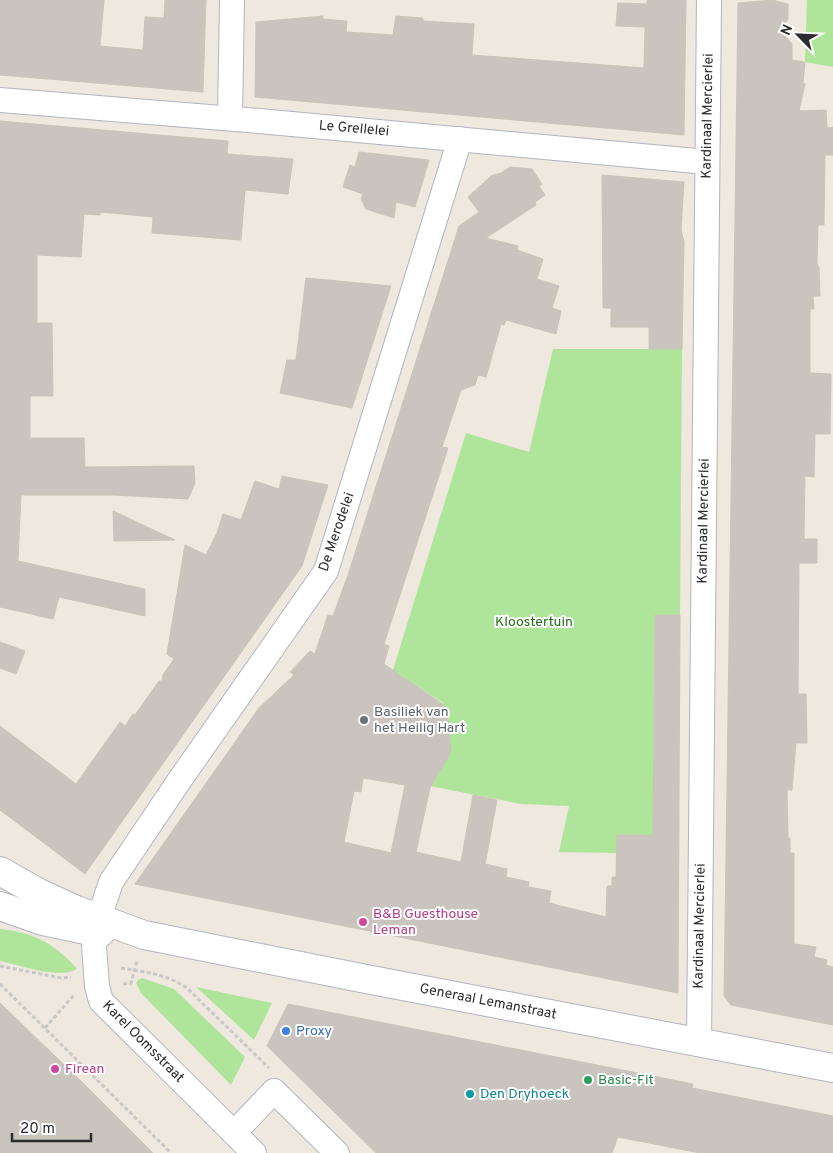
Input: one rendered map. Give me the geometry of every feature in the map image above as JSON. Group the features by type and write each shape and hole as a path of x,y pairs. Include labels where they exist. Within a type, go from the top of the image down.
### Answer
{"main road":[{"name":"Generaal Lemanstraat","path":"0,871 97,925"},
{"name":"Generaal Lemanstraat","path":"7,911 97,925 361,978 833,1068"}],"street":[{"path":"230,118 232,0"},
{"name":"Kardinaal Mercierlei","path":"699,1043 709,0"},
{"name":"Le Grellelei","path":"0,100 230,118 707,162"},
{"name":"De Merodelei","path":"97,925 111,882 326,572 460,139"},
{"name":"Karel Oomsstraat","path":"97,925 94,946 100,1001 254,1153"},
{"path":"234,1133 274,1091 337,1153"}],"path":[{"path":"0,966 61,978"},
{"path":"118,968 160,974 176,980 188,988 269,1068"},
{"path":"0,984 171,1153"}],"green space":[{"path":"807,0 833,0 833,67 805,62"},
{"name":"Kloostertuin","path":"553,349 682,349 680,615 655,615 653,835 617,835 617,853 559,852 569,806 521,804 430,786 440,735 450,732 443,703 393,670 466,433 529,452"},
{"path":"0,929 23,933 43,941 61,953 77,969 60,973 50,972 0,961"},
{"path":"142,978 174,989 245,1057 231,1085 141,993 136,983"},
{"path":"196,987 272,1003 254,1040"}],"building":[{"path":"0,0 104,0 100,46 143,50 145,17 164,18 165,0 206,0 203,92 0,75"},
{"path":"647,0 686,0 684,135 255,97 256,22 323,16 323,19 347,21 346,32 393,35 396,16 423,18 423,21 474,24 472,55 644,68 645,27 616,26 618,3 647,4"},
{"path":"772,0 788,4 785,36 792,44 792,60 805,62 803,83 805,84 799,111 826,110 827,128 833,127 833,155 825,155 824,225 818,225 817,263 819,268 820,296 813,296 814,309 810,309 810,373 831,374 830,434 815,434 814,477 805,476 804,539 817,539 817,563 799,563 798,694 806,694 807,743 796,743 792,790 787,790 788,838 790,838 790,853 794,853 794,944 816,947 814,957 827,960 826,965 833,967 833,1025 731,1005 724,996 738,3"},
{"path":"0,121 228,141 227,154 293,159 288,194 245,190 241,240 152,233 153,217 100,212 100,215 84,214 81,257 37,255 37,323 52,323 53,396 30,396 30,438 84,438 85,467 194,466 195,483 188,499 113,495 21,495 18,561 145,589 145,616 59,597 53,619 0,607"},
{"path":"359,152 429,160 415,207 396,202 394,218 366,209 361,199 363,194 343,187 350,165 355,167"},
{"path":"510,167 532,169 542,184 539,186 545,195 535,202 536,205 486,238 518,246 517,250 543,259 537,279 559,286 552,308 561,311 556,334 506,320 504,325 501,324 486,377 478,375 475,385 461,390 442,447 448,448 384,644 389,646 384,664 444,705 451,732 449,733 451,752 430,788 416,852 461,862 473,795 497,800 485,864 507,869 506,877 529,882 528,887 551,891 549,903 606,917 607,886 612,886 612,877 616,877 617,835 653,835 655,615 680,615 678,993 135,884 259,708 294,675 290,672 310,651 315,654 328,615 333,616 348,575 459,226 479,212 468,197 491,176 501,173","holes":["363,778 405,785 391,853 344,842 354,791 361,792"]},
{"path":"602,175 684,182 681,230 684,242 682,349 649,349 649,327 611,327 611,308 603,308"},
{"path":"306,278 391,286 352,408 280,393 287,360 296,360"},
{"path":"282,476 328,485 302,566 85,874 0,810 0,726 76,784 120,722 125,726 159,681 162,681 163,675 174,659 167,654 185,545 206,555 217,533 223,514 241,520 255,481 279,489"},
{"path":"113,511 175,540 114,541"},
{"path":"0,642 25,651 16,674 0,668"},
{"path":"0,1003 84,1084 153,1153 0,1153"},
{"name":"Den Dryhoeck","path":"288,1004 693,1084 692,1088 833,1116 833,1153 700,1153 618,1137 612,1153 376,1153 267,1046"}],"place":[{"name":"Basiliek van het Heilig Hart","path":"364,720"},
{"name":"B&B Guesthouse Leman","path":"363,922"},
{"name":"Proxy","path":"286,1031"},
{"name":"Firean","path":"55,1069"},
{"name":"Basic-Fit","path":"588,1080"},
{"name":"Den Dryhoeck","path":"470,1094"}]}
